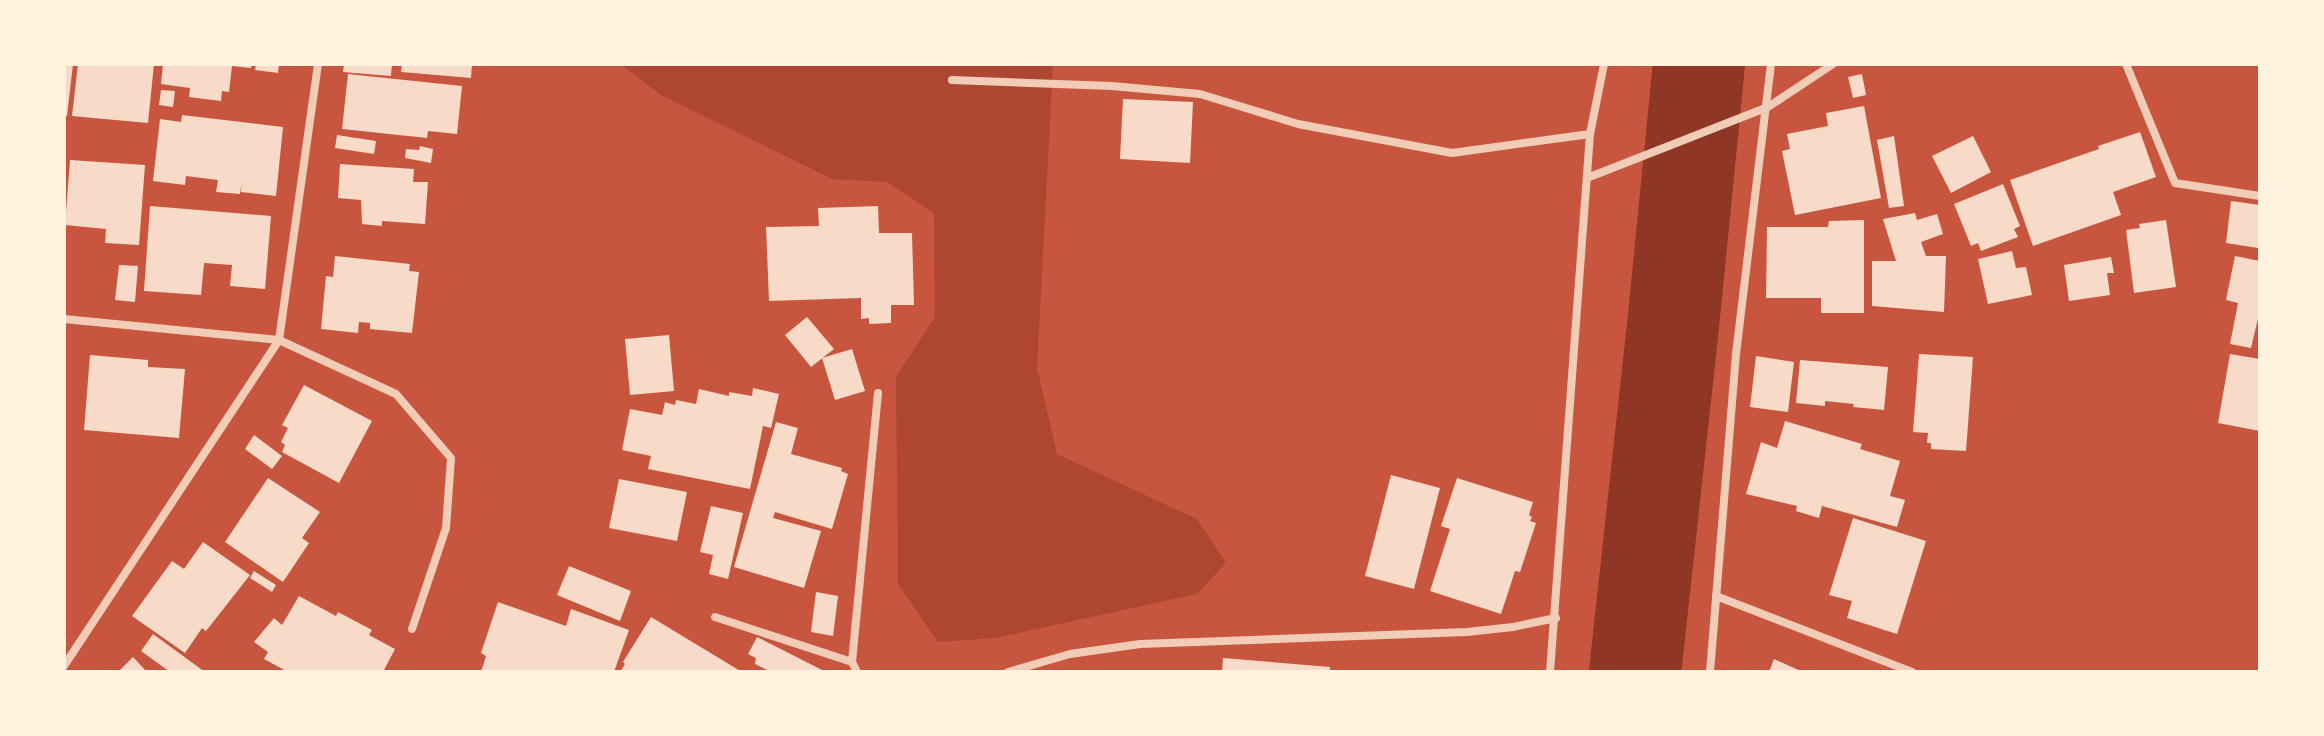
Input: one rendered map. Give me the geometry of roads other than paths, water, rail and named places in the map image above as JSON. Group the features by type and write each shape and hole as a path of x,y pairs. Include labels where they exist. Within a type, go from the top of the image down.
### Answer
{"street":[{"path":"64,666 279,340 318,64"},
{"path":"1550,672 1590,134 1604,64"},
{"path":"1710,672 1736,354 1771,64"},
{"path":"1587,178 1768,107 1833,64"},
{"path":"2126,64 2175,183 2260,196"},
{"path":"952,80 1112,86 1200,94 1298,124 1452,153 1590,134"},
{"path":"64,319 279,340 396,394 451,458 446,528 412,629"},
{"path":"857,672 852,662 878,393"},
{"path":"1716,596 1912,672"},
{"path":"715,617 852,662"},
{"path":"1008,672 1070,654 1140,644 1467,632 1556,618"}],"waterway":[{"path":"1635,672 1699,64"}]}
